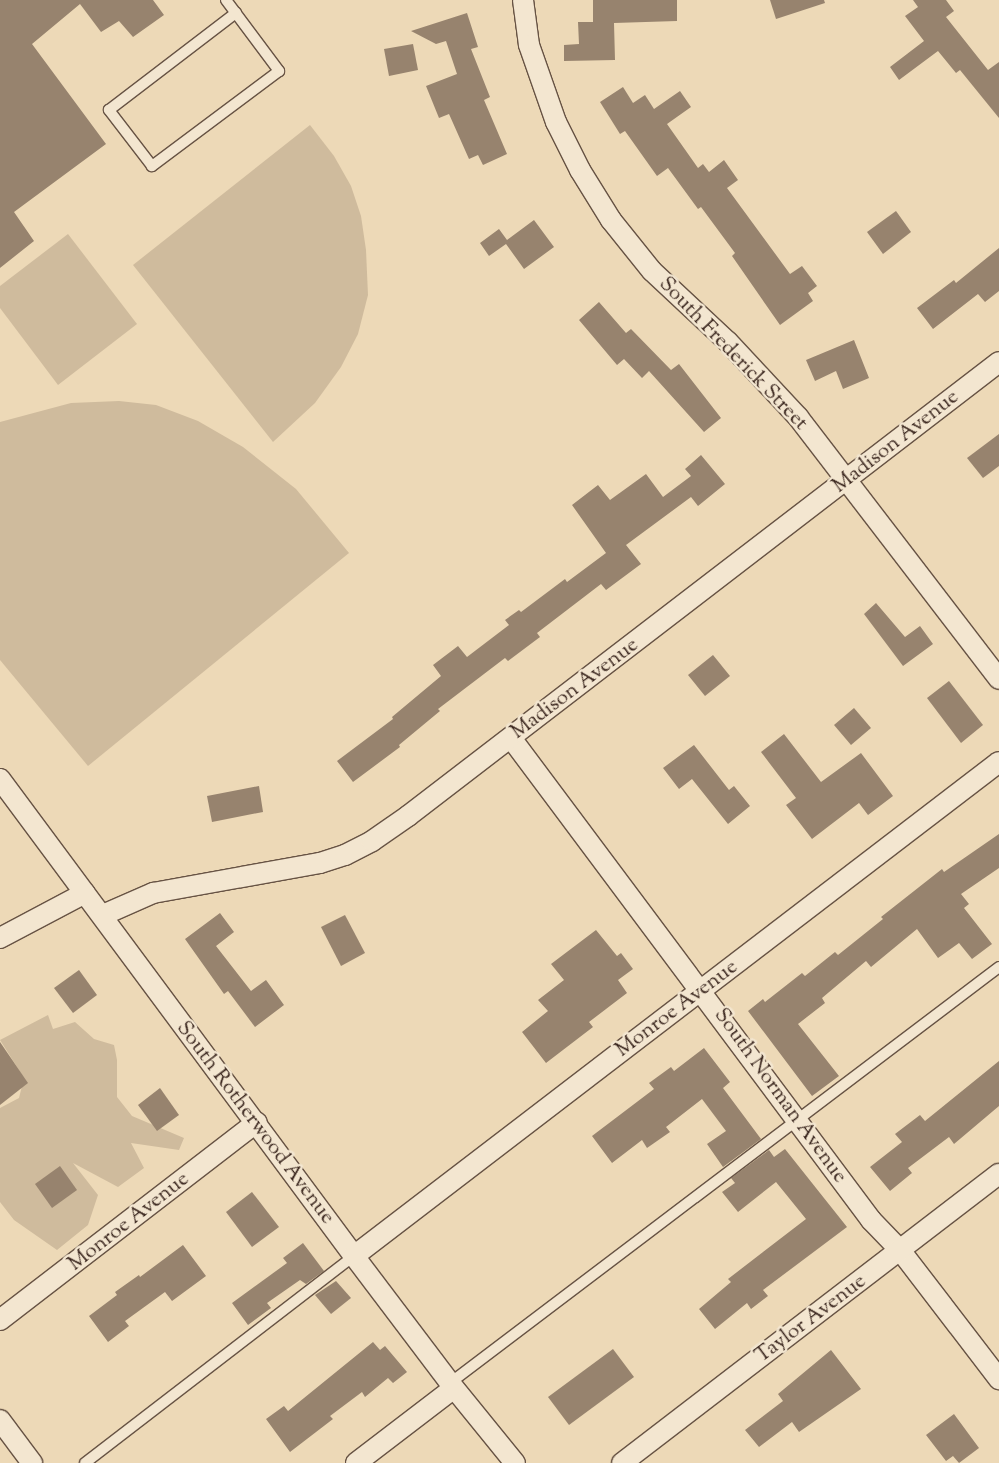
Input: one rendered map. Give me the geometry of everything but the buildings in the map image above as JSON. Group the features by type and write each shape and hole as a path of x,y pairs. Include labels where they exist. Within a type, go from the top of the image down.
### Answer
{"street":[{"name":"South Frederick Street","path":"523,0 529,46 556,122 580,170 612,220 652,271 777,393 847,479 999,679"},
{"name":"Madison Avenue","path":"103,915 153,893 277,872 345,855 372,841 511,738 999,362"},
{"name":"South Norman Avenue","path":"511,738 702,990 871,1220 900,1250 999,1379"},
{"name":"Monroe Avenue","path":"354,1256 999,762"},
{"name":"South Rotherwood Avenue","path":"0,779 257,1122 354,1256 452,1386 515,1463"},
{"path":"0,938 85,893"},
{"name":"Monroe Avenue","path":"0,1320 257,1122"},
{"name":"Taylor Avenue","path":"622,1463 999,1174"},
{"path":"356,1463 452,1386"},
{"path":"0,1420 32,1463"}],"lane":[{"path":"226,0 236,13 279,71 152,166 108,110 236,13"},
{"path":"452,1386 999,967"},
{"path":"85,1463 354,1256"}],"shaded area":[{"path":"310,125 334,156 351,186 361,216 366,250 368,295 358,334 341,367 315,403 273,442 133,265"},
{"path":"68,234 137,324 58,385 0,308 0,286"},
{"path":"119,401 156,405 198,421 243,447 296,489 349,553 88,766 0,660 0,422 71,403"},
{"path":"48,1015 53,1029 75,1022 94,1039 114,1045 117,1060 117,1097 132,1116 184,1138 179,1150 131,1143 144,1168 118,1187 73,1163 98,1195 88,1225 57,1250 14,1220 0,1202 0,1108 19,1098 24,1078 0,1040"}]}
